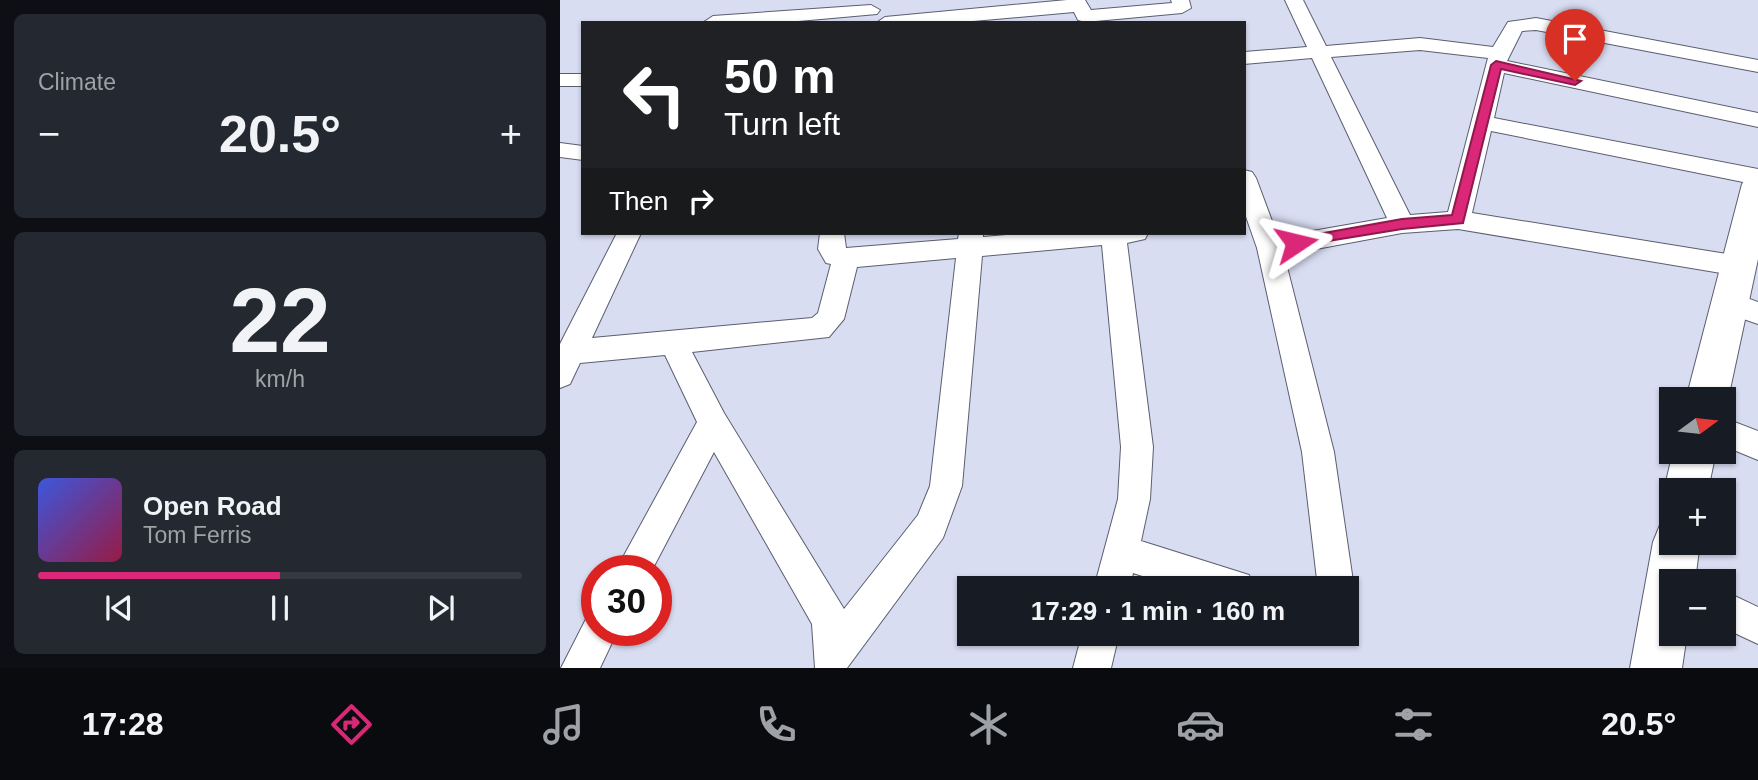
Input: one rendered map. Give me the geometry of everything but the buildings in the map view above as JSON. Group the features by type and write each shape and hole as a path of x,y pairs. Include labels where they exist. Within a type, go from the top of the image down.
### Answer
{"main road":[{"path":"1712,387 1744,308 1739,266 1757,193"},
{"path":"1656,668 1660,646"}],"street":[{"path":"714,21 723,0"},
{"path":"1294,0 1402,224"},
{"path":"903,21 975,13 1183,10"},
{"path":"739,21 871,11"},
{"path":"1458,220 1498,59 1514,26 1536,24 1758,66"},
{"path":"1246,58 1420,44 1498,59 1758,120"},
{"path":"560,80 581,80"},
{"path":"1482,122 1757,193"},
{"path":"560,150 581,153"},
{"path":"1246,186 1318,452 1334,576"},
{"path":"1258,231 1458,220 1739,266"},
{"path":"565,363 627,235"},
{"path":"832,235 831,249 835,256 846,258 971,240 1078,235"},
{"path":"1115,576 1134,499 1137,447 1121,235"},
{"path":"832,660 932,526 941,506 946,486 971,240"},
{"path":"565,363 673,344 819,329 830,318 846,258"},
{"path":"673,344 713,423 828,617 834,635 832,660"},
{"path":"641,555 713,423"},
{"path":"1736,437 1758,446"},
{"path":"1121,552 1198,576"},
{"path":"1736,615 1758,626"},
{"path":"580,668 592,646"},
{"path":"1092,668 1098,646"}],"route":[{"path":"1296,243 1402,224 1458,220 1496,65 1575,81"}]}
